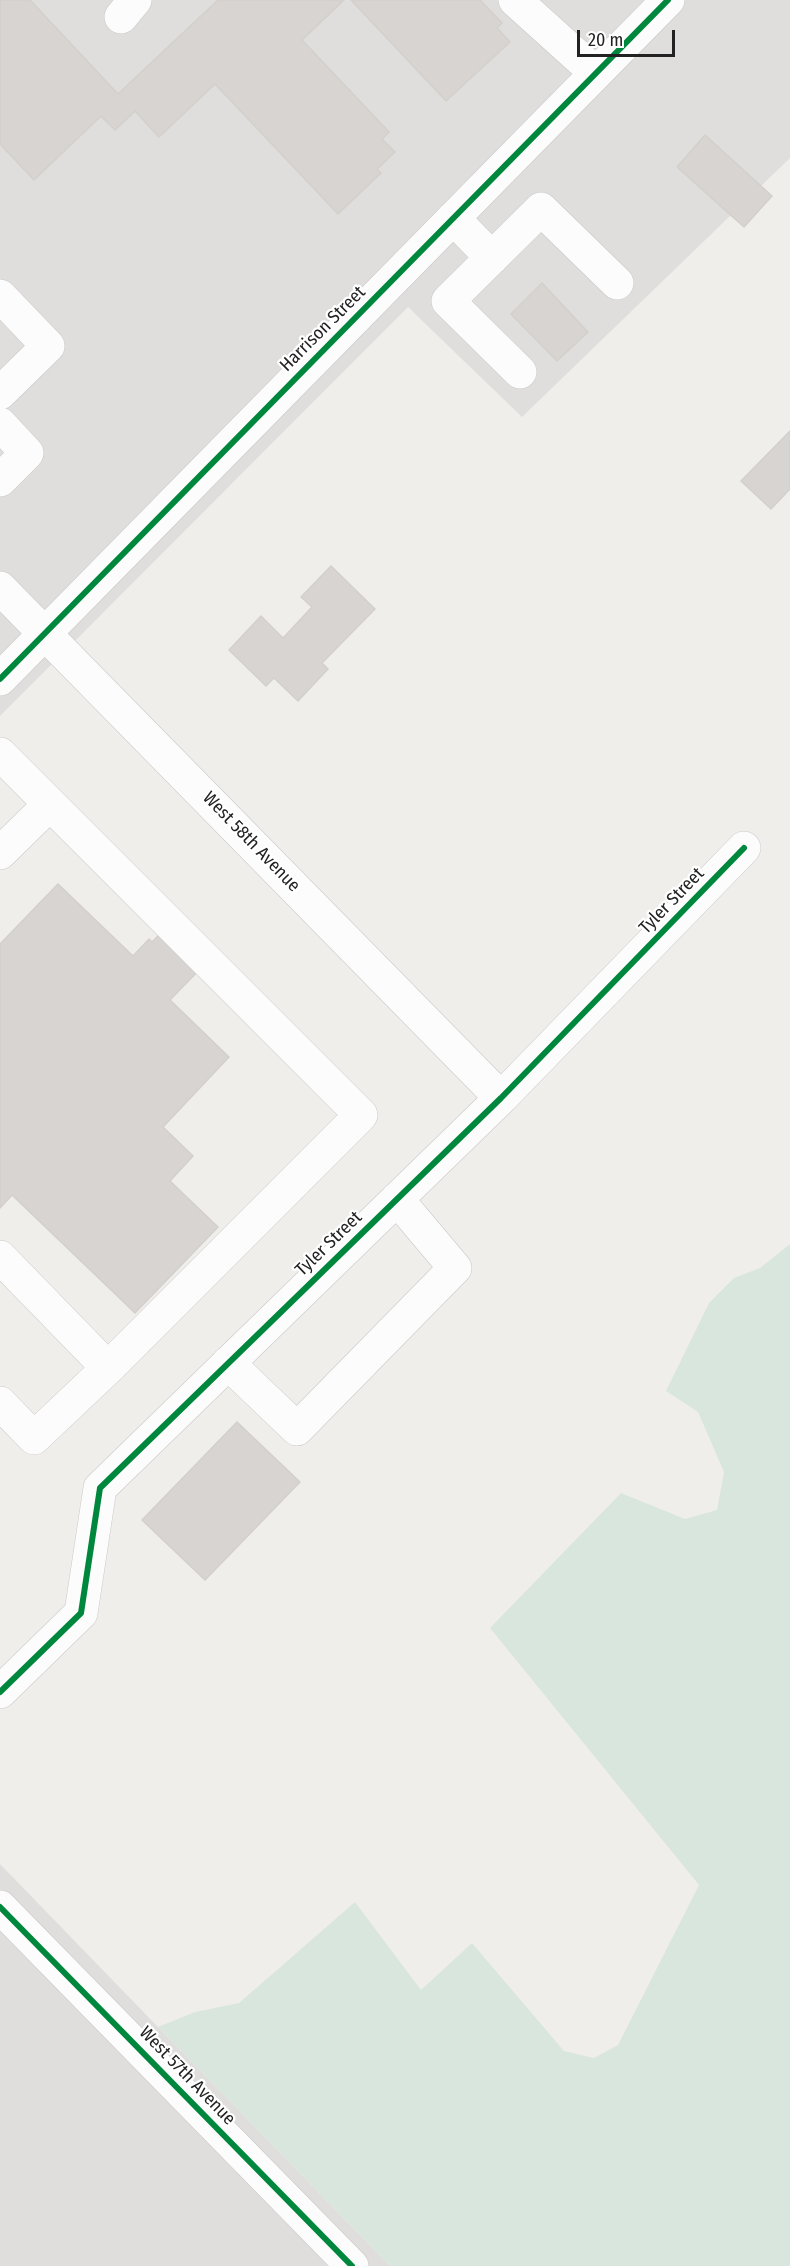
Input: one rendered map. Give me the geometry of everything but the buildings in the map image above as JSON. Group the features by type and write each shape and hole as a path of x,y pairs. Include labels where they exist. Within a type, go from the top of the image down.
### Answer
{"street":[{"path":"515,0 596,73"},
{"name":"Harrison Street","path":"0,679 668,0"},
{"path":"520,372 448,301 541,209 617,283"},
{"path":"453,218 492,258"},
{"path":"0,296 48,346 0,393"},
{"path":"0,424 27,453 0,480"},
{"name":"West 58th Avenue","path":"0,588 501,1098"},
{"path":"0,754 362,1115 108,1368 34,1438 0,1403"},
{"path":"0,853 50,804"},
{"name":"Tyler Street","path":"0,1692 81,1613 100,1488 501,1098 744,848"},
{"path":"228,1363 297,1429 455,1268 397,1199"},
{"path":"0,1257 108,1368"},
{"name":"West 57th Avenue","path":"1,1909 339,2262"}],"shaded area":[{"path":"0,0 790,0 790,158 522,417 408,307 0,716"},
{"path":"790,1244 790,2266 390,2266 158,2027 195,2012 239,2003 355,1902 421,1990 472,1943 564,2051 594,2058 618,2045 699,1885 490,1628 621,1493 685,1519 717,1510 724,1472 698,1412 666,1391 709,1303 734,1278 760,1268"},
{"path":"0,1864 158,2027 390,2266 0,2266"}],"cycle path":[{"path":"0,679 668,0"},
{"path":"0,1692 81,1613 100,1488 501,1098 744,848"},
{"path":"0,1907 352,2266"}]}
